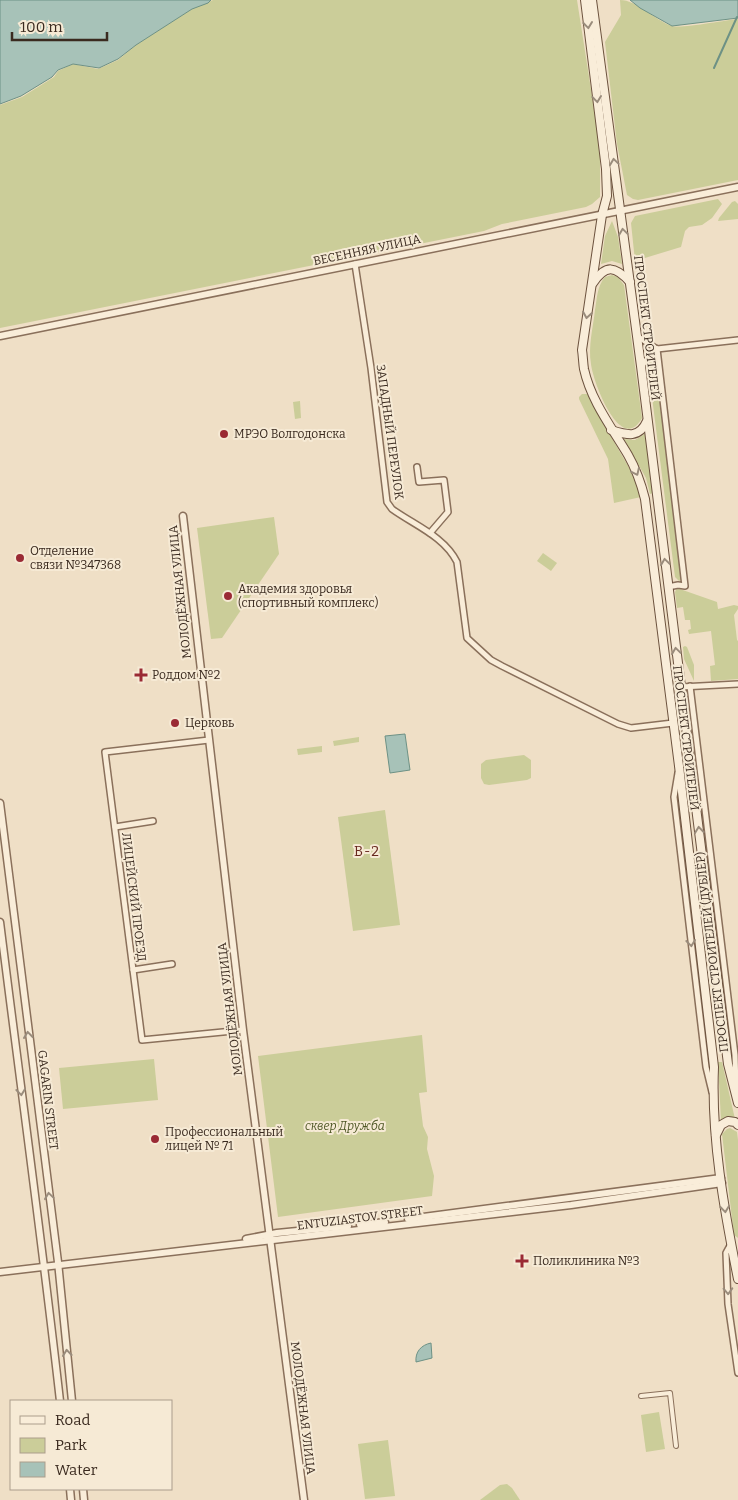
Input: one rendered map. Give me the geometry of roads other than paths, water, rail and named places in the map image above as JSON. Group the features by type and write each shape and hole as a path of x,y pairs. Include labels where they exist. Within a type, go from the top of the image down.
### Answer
{"main road":[{"name":"ПРОСПЕКТ СТРОИТЕЛЕЙ","path":"585,0 606,168 606,196 582,350 584,369 590,389 628,456 639,478 645,498 714,1067 715,1135 729,1235 734,1243"},
{"name":"ПРОСПЕКТ СТРОИТЕЛЕЙ","path":"592,0 648,419 728,1064 737,1099"},
{"path":"592,283 599,274 610,269 617,270 630,282"},
{"path":"612,430 624,434 635,434 643,430 648,419"},
{"path":"715,1135 721,1125 728,1121 736,1122 738,1125"},
{"path":"734,1243 738,1279"}],"street":[{"name":"ВЕСЕННЯЯ УЛИЦА","path":"0,336 738,187"},
{"name":"ЗАПАДНЫЙ ПЕРЕУЛОК","path":"355,264 371,368 387,502 392,509 440,539 452,551 457,562 466,638 491,660 618,724 631,728 673,723"},
{"path":"637,336 657,349 738,340"},
{"path":"641,366 657,349"},
{"path":"657,349 685,586 668,587"},
{"path":"417,467 419,482 444,480 448,512 430,533"},
{"name":"МОЛОДЁЖНАЯ УЛИЦА","path":"183,516 228,887 243,1030 304,1500"},
{"path":"681,687 738,684"},
{"name":"ПРОСПЕКТ СТРОИТЕЛЕЙ (ДУБЛЁР)","path":"690,686 735,1056 737,1099"},
{"name":"ЛИЦЕЙСКИЙ ПРОЕЗД","path":"209,740 105,752 142,1040 243,1030"},
{"name":"GAGARIN STREET","path":"0,803 58,1263 72,1400"},
{"name":"ЛИЦЕЙСКИЙ ПРОЕЗД","path":"115,827 154,822"},
{"name":"GAGARIN STREET","path":"0,922 45,1265 60,1400"},
{"name":"ЛИЦЕЙСКИЙ ПРОЕЗД","path":"133,970 172,964"},
{"path":"0,1272 270,1237 570,1205 722,1180"},
{"path":"734,1243 726,1253 728,1304 738,1373"},
{"path":"0,1267 45,1265"},
{"path":"641,1396 670,1393 676,1446"}],"water":[{"path":"0,0 211,0 192,9 136,45 118,59 99,68 73,64 58,70 52,77 21,96 0,104"},
{"path":"630,0 738,0 738,18 672,26 640,8"},
{"path":"405,734 410,770 390,773 385,736"},
{"path":"431,1343 432,1358 416,1362 419,1350 424,1345"}],"waterway":[{"path":"714,68 737,17"}],"place":[{"name":"МРЭО Волгодонска","path":"224,434"},
{"name":"Отделение связи №347368","path":"20,558"},
{"name":"Академия здоровья (спортивный комплекс)","path":"228,596"},
{"name":"Роддом №2","path":"141,675"},
{"name":"Церковь","path":"175,723"},
{"name":"Профессиональный лицей № 71","path":"155,1139"},
{"name":"Поликлиника №3","path":"522,1261"}],"district":[{"name":"В-2","path":"367,851"}],"park label":[{"name":"сквер Дружба","path":"345,1126"}]}
